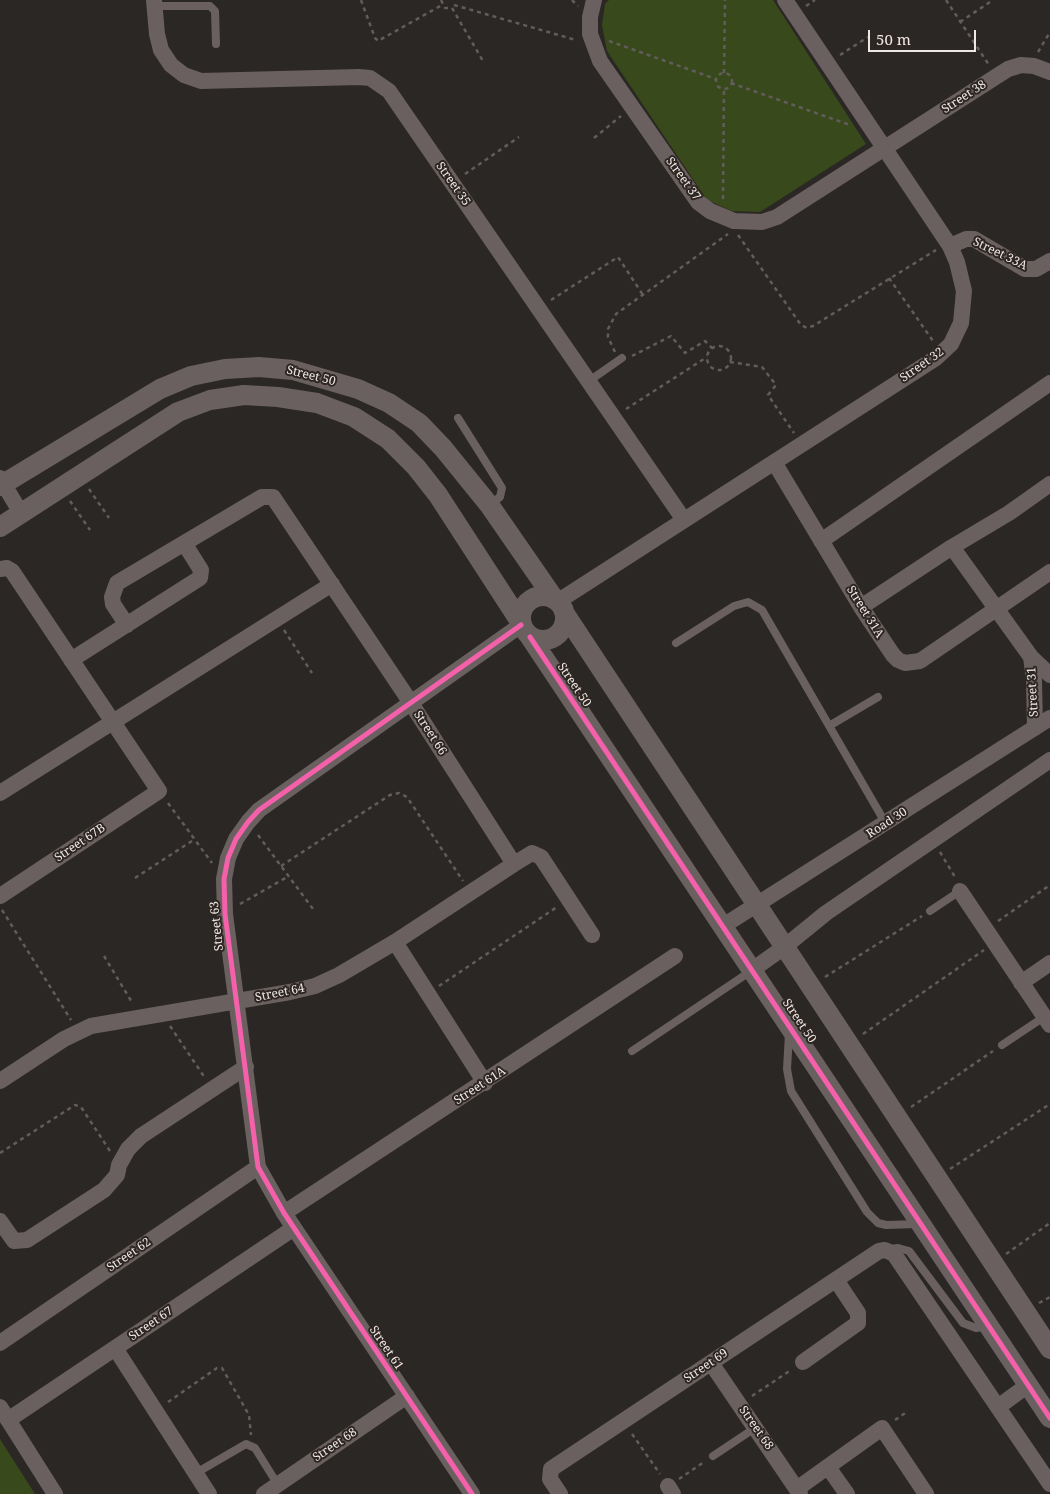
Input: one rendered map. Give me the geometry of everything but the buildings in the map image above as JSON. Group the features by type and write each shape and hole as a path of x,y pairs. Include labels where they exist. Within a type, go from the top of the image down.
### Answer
{"street":[{"path":"591,39 590,17 594,0"},
{"name":"Street 32","path":"559,605 684,520 941,353 951,344 961,323 964,308 961,277 949,244 883,149 785,0"},
{"name":"Street 35","path":"155,3 157,34 161,50 171,65 184,75 201,81 359,77 380,83 389,91 684,520"},
{"name":"Street 37","path":"591,39 600,61 698,202 723,218 746,223 762,222 778,217 883,149"},
{"name":"Street 38","path":"883,149 1008,69 1021,65 1034,66 1050,72"},
{"name":"Street 33A","path":"949,244 966,239 974,239 1025,269 1036,269 1050,261"},
{"name":"Street 50","path":"1,482 160,389 191,376 225,369 259,366 293,370 326,379 358,389 389,403 418,423 443,448 490,506 559,605 783,948 1050,1350"},
{"path":"821,541 1050,383"},
{"name":"Street 50","path":"0,527 178,412 210,400 244,395 278,397 317,403 363,423 388,439 416,467 438,495 524,628 990,1325 1050,1418"},
{"name":"Street 31A","path":"774,462 892,655 898,660 912,663 920,661 996,607"},
{"path":"1,482 21,513"},
{"path":"862,607 952,547 1009,513 1050,484"},
{"name":"Street 66","path":"184,543 262,497 270,495 276,499 411,703 514,864"},
{"path":"71,660 200,578 201,570 184,543 117,583 112,597 113,604 127,624"},
{"name":"Street 31","path":"952,547 1031,657 1050,675"},
{"path":"0,570 7,568 12,571 159,791"},
{"path":"996,607 1050,572"},
{"path":"0,793 332,584"},
{"path":"543,596 559,605 563,627 555,637 543,641 524,628 522,610 530,600 543,596"},
{"name":"Street 63","path":"284,1213 258,1167 225,914 224,879 228,858 236,839 259,810 411,703 524,628"},
{"name":"Street 31","path":"1031,657 1035,688 1035,728"},
{"name":"Road 30","path":"723,926 755,905 782,891 1050,718"},
{"path":"752,970 826,913 1050,760"},
{"name":"Street 67B","path":"0,896 159,791"},
{"path":"514,864 529,854 539,855 592,935"},
{"name":"Street 64","path":"0,1081 78,1031 92,1026 315,986 339,975 395,942 514,864"},
{"path":"960,891 1047,1021"},
{"path":"395,942 485,1082"},
{"name":"Street 61A","path":"284,1213 675,956"},
{"path":"1021,983 1050,964"},
{"path":"0,1222 14,1241 27,1240 104,1190 117,1175 119,1165 128,1149 142,1136 246,1067"},
{"name":"Street 62","path":"0,1343 258,1167"},
{"name":"Street 61","path":"284,1213 472,1494"},
{"name":"Street 67","path":"55,1494 4,1413 115,1348 294,1228"},
{"path":"885,1250 894,1254 1050,1484"},
{"name":"Street 69","path":"560,1494 550,1479 551,1469 836,1280 885,1250"},
{"path":"803,1362 858,1323 858,1313 836,1280"},
{"path":"115,1348 209,1494"},
{"name":"Street 68","path":"711,1363 799,1491"},
{"path":"998,1407 1028,1385"},
{"name":"Street 68","path":"264,1494 407,1396"},
{"path":"799,1491 828,1467 882,1428 926,1494"},
{"path":"828,1467 846,1494"}],"lane":[{"path":"155,3 210,6 215,11 216,44"},
{"path":"589,381 622,358"},
{"path":"458,418 502,488 500,497 490,506"},
{"path":"676,643 734,606 748,602 762,610 886,824"},
{"path":"829,726 878,697"},
{"path":"930,911 960,891"},
{"path":"632,1050 752,970"},
{"path":"1002,1045 1047,1021"},
{"path":"789,1024 787,1069 792,1091 867,1212 878,1223 886,1225 922,1224"},
{"path":"885,1250 898,1248 909,1251 963,1323 976,1328 990,1325"},
{"path":"714,1456 756,1428"},
{"path":"196,1473 240,1445 250,1444 255,1448 278,1485"}],"path":[{"path":"361,0 378,41 442,5"},
{"path":"441,0 442,5 448,9 453,7 591,39 716,79"},
{"path":"455,0 453,7 483,61"},
{"path":"724,73 725,0"},
{"path":"946,0 997,76"},
{"path":"960,22 993,0"},
{"path":"1034,66 1041,44 1050,32"},
{"path":"827,64 868,37"},
{"path":"716,79 724,73"},
{"path":"724,73 730,76 731,83"},
{"path":"716,79 718,86 724,88"},
{"path":"731,83 873,133"},
{"path":"724,88 731,83"},
{"path":"723,218 724,88"},
{"path":"594,138 632,108"},
{"path":"452,182 519,137"},
{"path":"712,348 706,340 686,353 671,336 648,349 622,358 610,346 608,329 616,314 734,230 804,327 813,326 889,278 949,244"},
{"path":"538,308 618,258 643,295"},
{"path":"889,278 941,353"},
{"path":"614,417 707,358 712,348 719,346 727,349 731,358 727,366 719,369 711,366 707,358"},
{"path":"730,362 762,366 776,385 768,395 802,444"},
{"path":"80,475 109,518"},
{"path":"61,487 90,530"},
{"path":"276,618 312,674"},
{"path":"159,791 224,879"},
{"path":"281,866 390,795 398,793 407,797 470,893"},
{"path":"248,822 313,909"},
{"path":"135,878 195,839"},
{"path":"932,840 953,872 960,891"},
{"path":"225,914 289,876"},
{"path":"985,929 1050,885"},
{"path":"428,994 569,900"},
{"path":"0,907 78,1031"},
{"path":"809,987 930,911"},
{"path":"847,1044 995,943"},
{"path":"104,956 140,1016"},
{"path":"161,1013 212,1090"},
{"path":"896,1118 1002,1045"},
{"path":"936,1178 1050,1104"},
{"path":"0,1153 77,1105 119,1165"},
{"path":"993,1263 1050,1222"},
{"path":"740,1405 803,1362"},
{"path":"156,1410 217,1368 222,1368 249,1415 252,1429 250,1444"},
{"path":"624,1421 671,1490 714,1456"}],"green space":[{"path":"609,0 773,0 866,144 760,212 732,211 707,200 607,51 602,25 605,4"},
{"path":"0,1439 35,1494 0,1494"}],"cycle path":[{"path":"472,1494 284,1213 258,1167 225,914 224,879 228,858 236,839 259,810 521,625"},
{"path":"530,637 1050,1418"}]}
